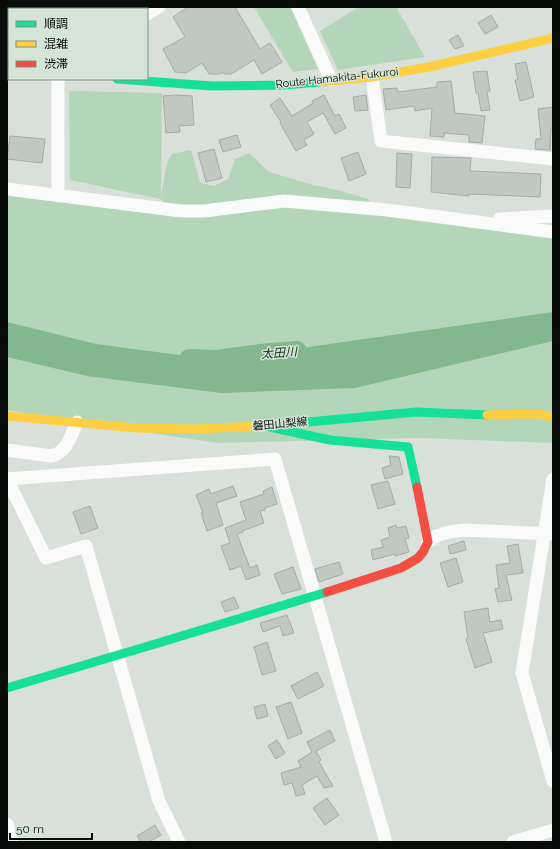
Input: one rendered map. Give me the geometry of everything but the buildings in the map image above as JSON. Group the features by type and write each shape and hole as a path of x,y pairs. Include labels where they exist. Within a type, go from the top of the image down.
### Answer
{"main road":[{"name":"Route Hamakita-Fukuroi","path":"131,80 212,86 284,85 372,77 430,67 552,39"},
{"name":"磐田山梨線","path":"7,416 136,428 228,428 265,426 416,412 493,415 537,414 553,417"},
{"path":"7,688 314,596 401,568 414,562 424,553 428,542 408,447 319,438 286,429 265,426"}],"street":[{"path":"148,13 159,7"},
{"path":"298,7 331,80"},
{"path":"372,77 381,141 553,159"},
{"path":"58,80 58,196"},
{"path":"7,189 181,211 204,211 284,201 387,210 553,232"},
{"path":"471,221 553,216"},
{"path":"7,450 51,456 56,455 63,451 77,422"},
{"path":"179,842 159,800 86,546 46,558 7,479 275,459 386,842"},
{"path":"553,479 548,533 522,673 553,781"},
{"path":"428,542 436,536 464,530 548,533"},
{"path":"7,824 12,842"},
{"path":"514,842 553,830"}],"shaded area":[{"path":"254,7 290,7 318,69 293,72"},
{"path":"359,7 396,7 425,57 338,70 320,31"},
{"path":"69,91 162,93 161,196 167,163 172,154 191,150 200,183 214,186 228,179 235,159 249,153 269,172 368,199 371,205 292,201 553,233 553,443 419,438 218,443 7,410 7,185 171,209 160,199 70,180"}],"water":[{"path":"553,312 553,341 355,388 222,393 87,376 7,357 7,322 96,344 217,360"}],"waterway":[{"name":"太田川","path":"189,359 217,360 297,351"}],"traffic: fast":[{"path":"131,80 212,86 284,85 320,82"},
{"path":"276,425 416,412 487,415"},
{"path":"265,426 330,440 408,447 417,487"},
{"path":"7,688 327,592"}],"traffic: slow":[{"path":"320,82 372,77 429,67 553,38"},
{"path":"487,415 537,414 553,417"},
{"path":"7,416 136,428 198,429 276,425"}],"traffic: jam":[{"path":"327,592 401,568 418,558 428,542 417,487"}]}
